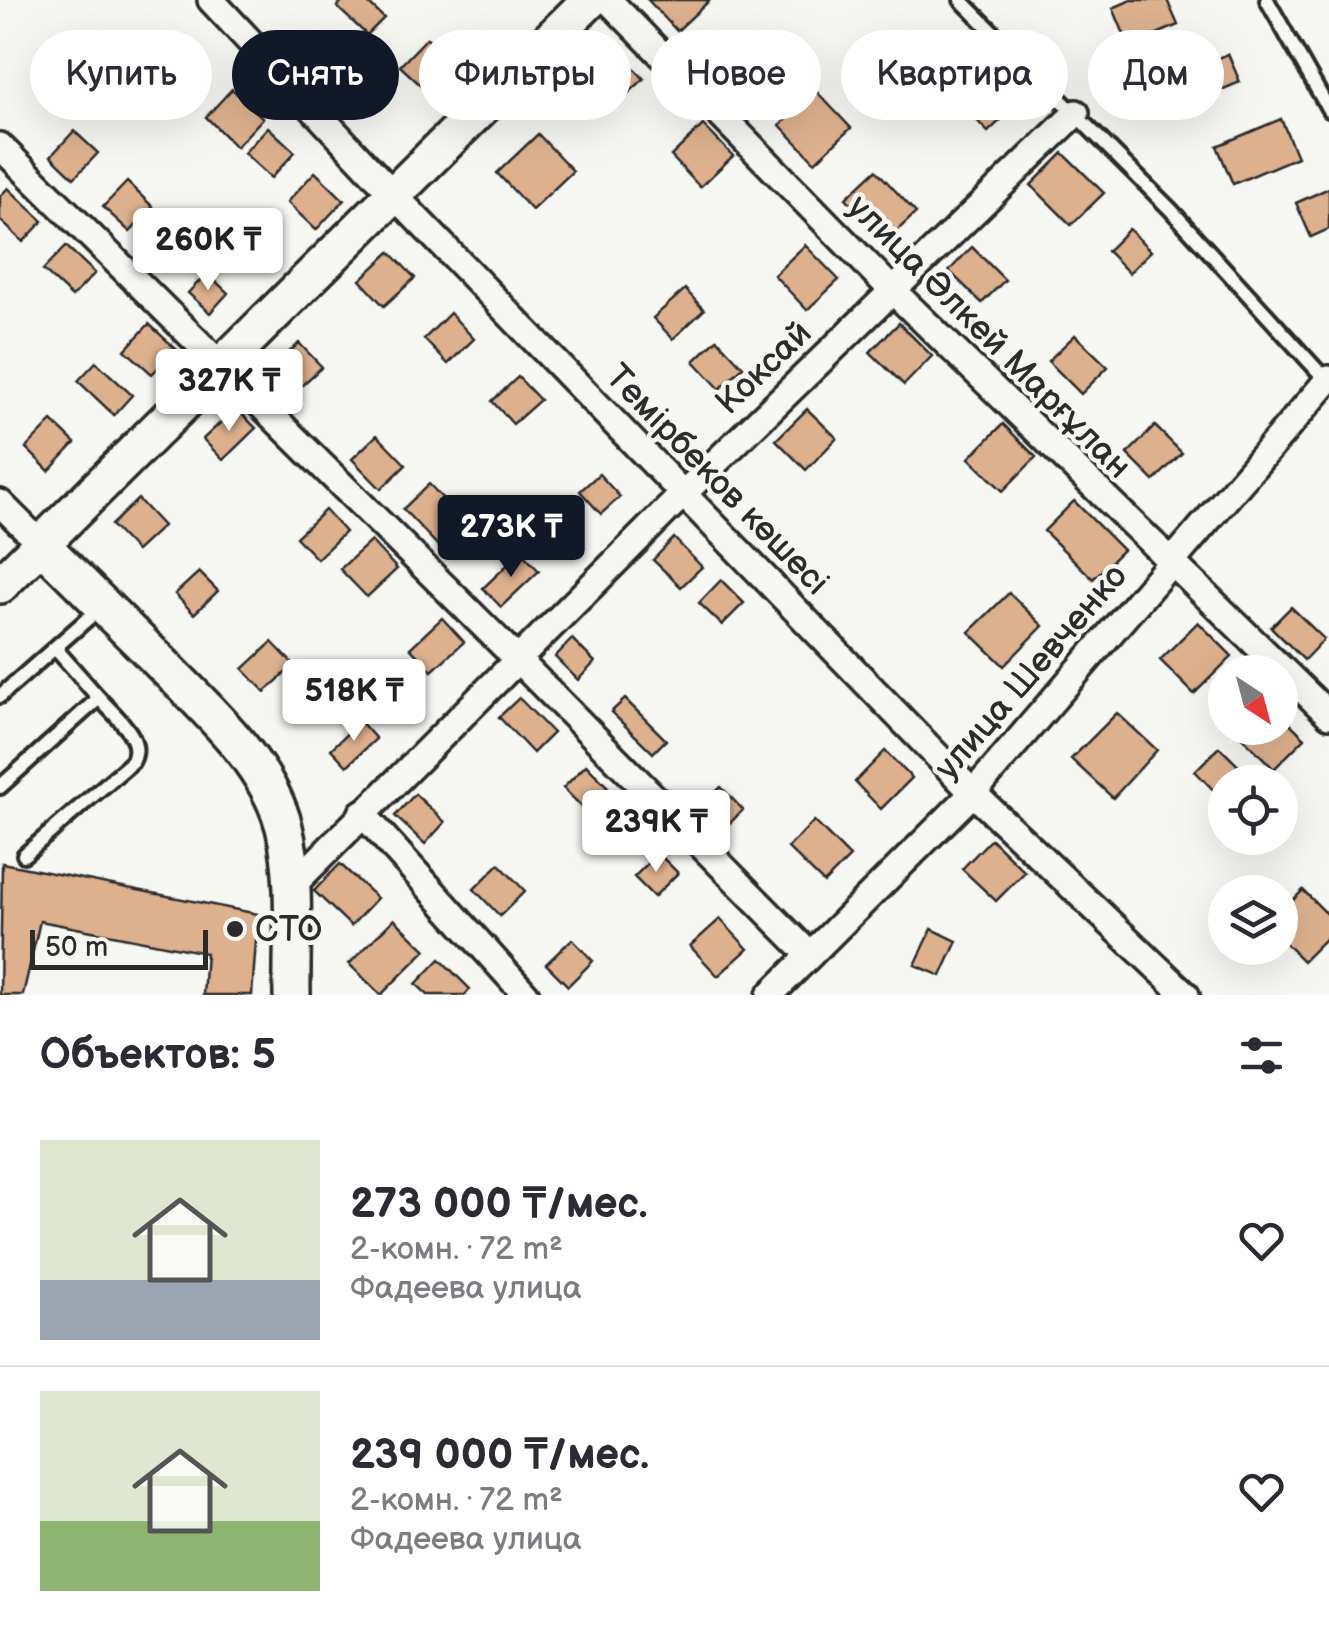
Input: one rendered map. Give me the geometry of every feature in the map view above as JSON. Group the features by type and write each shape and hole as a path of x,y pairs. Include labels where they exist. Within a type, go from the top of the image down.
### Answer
{"street":[{"name":"Темірбеков көшесі","path":"211,0 393,194 972,793 1186,995"},
{"path":"0,585 590,0"},
{"name":"улица Әлкей Марғұлан","path":"608,0 892,291 1329,716"},
{"name":"Коксай","path":"290,887 683,494 1076,113"},
{"path":"0,146 810,955"},
{"name":"улица Шевченко","path":"770,995 972,793 1328,380"},
{"path":"0,503 218,720 245,753 284,826 290,887 292,995"},
{"path":"362,813 526,995"}],"lane":[{"path":"961,0 1171,210 1328,380"},
{"path":"1267,0 1329,110"},
{"path":"0,696 103,606"},
{"path":"24,855 136,756 136,742 55,648"},
{"path":"0,787 99,698"}],"building":[{"path":"343,0 365,0 384,18 372,30 362,30 337,7"},
{"path":"648,0 710,0 678,30"},
{"path":"1131,0 1167,0 1178,25 1166,30 1122,30 1113,8"},
{"path":"419,46 419,84 400,66"},
{"path":"1228,54 1240,82 1224,89 1224,56"},
{"path":"631,65 644,79 631,91"},
{"path":"232,89 232,120 261,120 236,147 209,120 212,111"},
{"path":"821,96 851,128 815,162 780,125 785,120 821,120"},
{"path":"1281,119 1297,157 1233,184 1217,146"},
{"path":"977,120 1001,120 988,132"},
{"path":"703,125 733,156 700,187 671,156"},
{"path":"268,127 295,152 271,178 244,153"},
{"path":"74,131 98,153 74,178 51,156"},
{"path":"538,134 573,171 532,210 497,173"},
{"path":"1063,153 1104,193 1071,225 1031,185"},
{"path":"876,170 916,213 886,241 846,198"},
{"path":"315,172 344,200 316,230 287,202"},
{"path":"127,182 153,207 130,232 103,207"},
{"path":"8,188 43,221 23,242 0,220 0,196"},
{"path":"1329,188 1329,229 1311,237 1296,203"},
{"path":"1129,229 1151,251 1129,273 1107,251"},
{"path":"805,245 839,280 807,310 774,275"},
{"path":"66,246 95,273 72,297 43,270"},
{"path":"972,247 1005,280 982,303 949,271"},
{"path":"390,252 415,278 384,306 360,280"},
{"path":"207,273 228,293 210,313 188,293"},
{"path":"685,289 704,310 673,339 653,318"},
{"path":"450,313 474,339 448,364 424,339"},
{"path":"899,323 932,356 904,385 870,352"},
{"path":"149,324 176,349 152,374 125,350"},
{"path":"1075,335 1108,367 1081,394 1048,361"},
{"path":"717,339 743,367 720,389 694,361"},
{"path":"299,343 322,367 287,399 265,375"},
{"path":"96,362 132,395 114,415 78,381"},
{"path":"518,377 540,400 513,424 492,401"},
{"path":"236,408 256,428 223,460 203,439"},
{"path":"807,409 837,438 806,470 776,440"},
{"path":"52,421 75,443 49,471 26,448"},
{"path":"1003,424 1036,457 1003,491 969,458"},
{"path":"1155,426 1182,453 1154,481 1127,454"},
{"path":"377,435 406,465 381,489 352,459"},
{"path":"599,474 620,497 601,514 580,491"},
{"path":"429,484 469,526 443,551 403,509"},
{"path":"138,499 163,526 136,551 111,525"},
{"path":"1074,501 1123,550 1093,579 1044,531"},
{"path":"325,510 345,532 317,559 296,537"},
{"path":"674,538 702,567 681,587 653,560"},
{"path":"371,541 397,569 367,597 340,569"},
{"path":"521,552 539,571 501,607 483,588"},
{"path":"199,572 218,591 194,614 175,594"},
{"path":"721,580 744,603 722,625 699,603"},
{"path":"1009,593 1043,626 1004,666 969,632"},
{"path":"1291,607 1324,639 1304,660 1271,627"},
{"path":"442,618 464,642 432,671 410,648"},
{"path":"1198,622 1231,655 1208,655 1208,680 1194,694 1160,660"},
{"path":"572,639 595,662 578,680 555,657"},
{"path":"272,642 294,665 265,692 243,669"},
{"path":"519,698 553,733 533,753 499,717"},
{"path":"625,699 666,740 653,753 611,712"},
{"path":"1117,713 1157,750 1113,798 1071,759"},
{"path":"360,721 376,739 347,766 331,749"},
{"path":"1250,745 1298,745 1278,765 1270,765"},
{"path":"1219,747 1238,765 1208,765 1208,784 1195,771"},
{"path":"885,751 912,778 881,809 855,782"},
{"path":"586,765 608,787 585,810 563,788"},
{"path":"721,787 743,810 721,832 698,809"},
{"path":"415,794 445,822 425,844 395,816"},
{"path":"814,821 850,857 824,883 788,848"},
{"path":"991,839 1025,872 996,901 962,869"},
{"path":"658,853 678,873 654,897 634,877"},
{"path":"2,863 258,914 252,995 203,995 206,953 40,921 23,995 0,995"},
{"path":"340,864 377,898 351,926 314,891"},
{"path":"499,864 525,891 500,916 474,889"},
{"path":"1303,890 1329,916 1329,935 1303,961 1298,956 1298,895"},
{"path":"394,919 426,950 381,995 349,964"},
{"path":"720,919 748,949 718,976 690,946"},
{"path":"932,929 957,941 941,976 915,965"},
{"path":"572,939 593,961 568,986 546,964"},
{"path":"440,959 470,989 465,995 428,995 416,984"}],"place":[{"name":"СТО","path":"235,929"}]}
